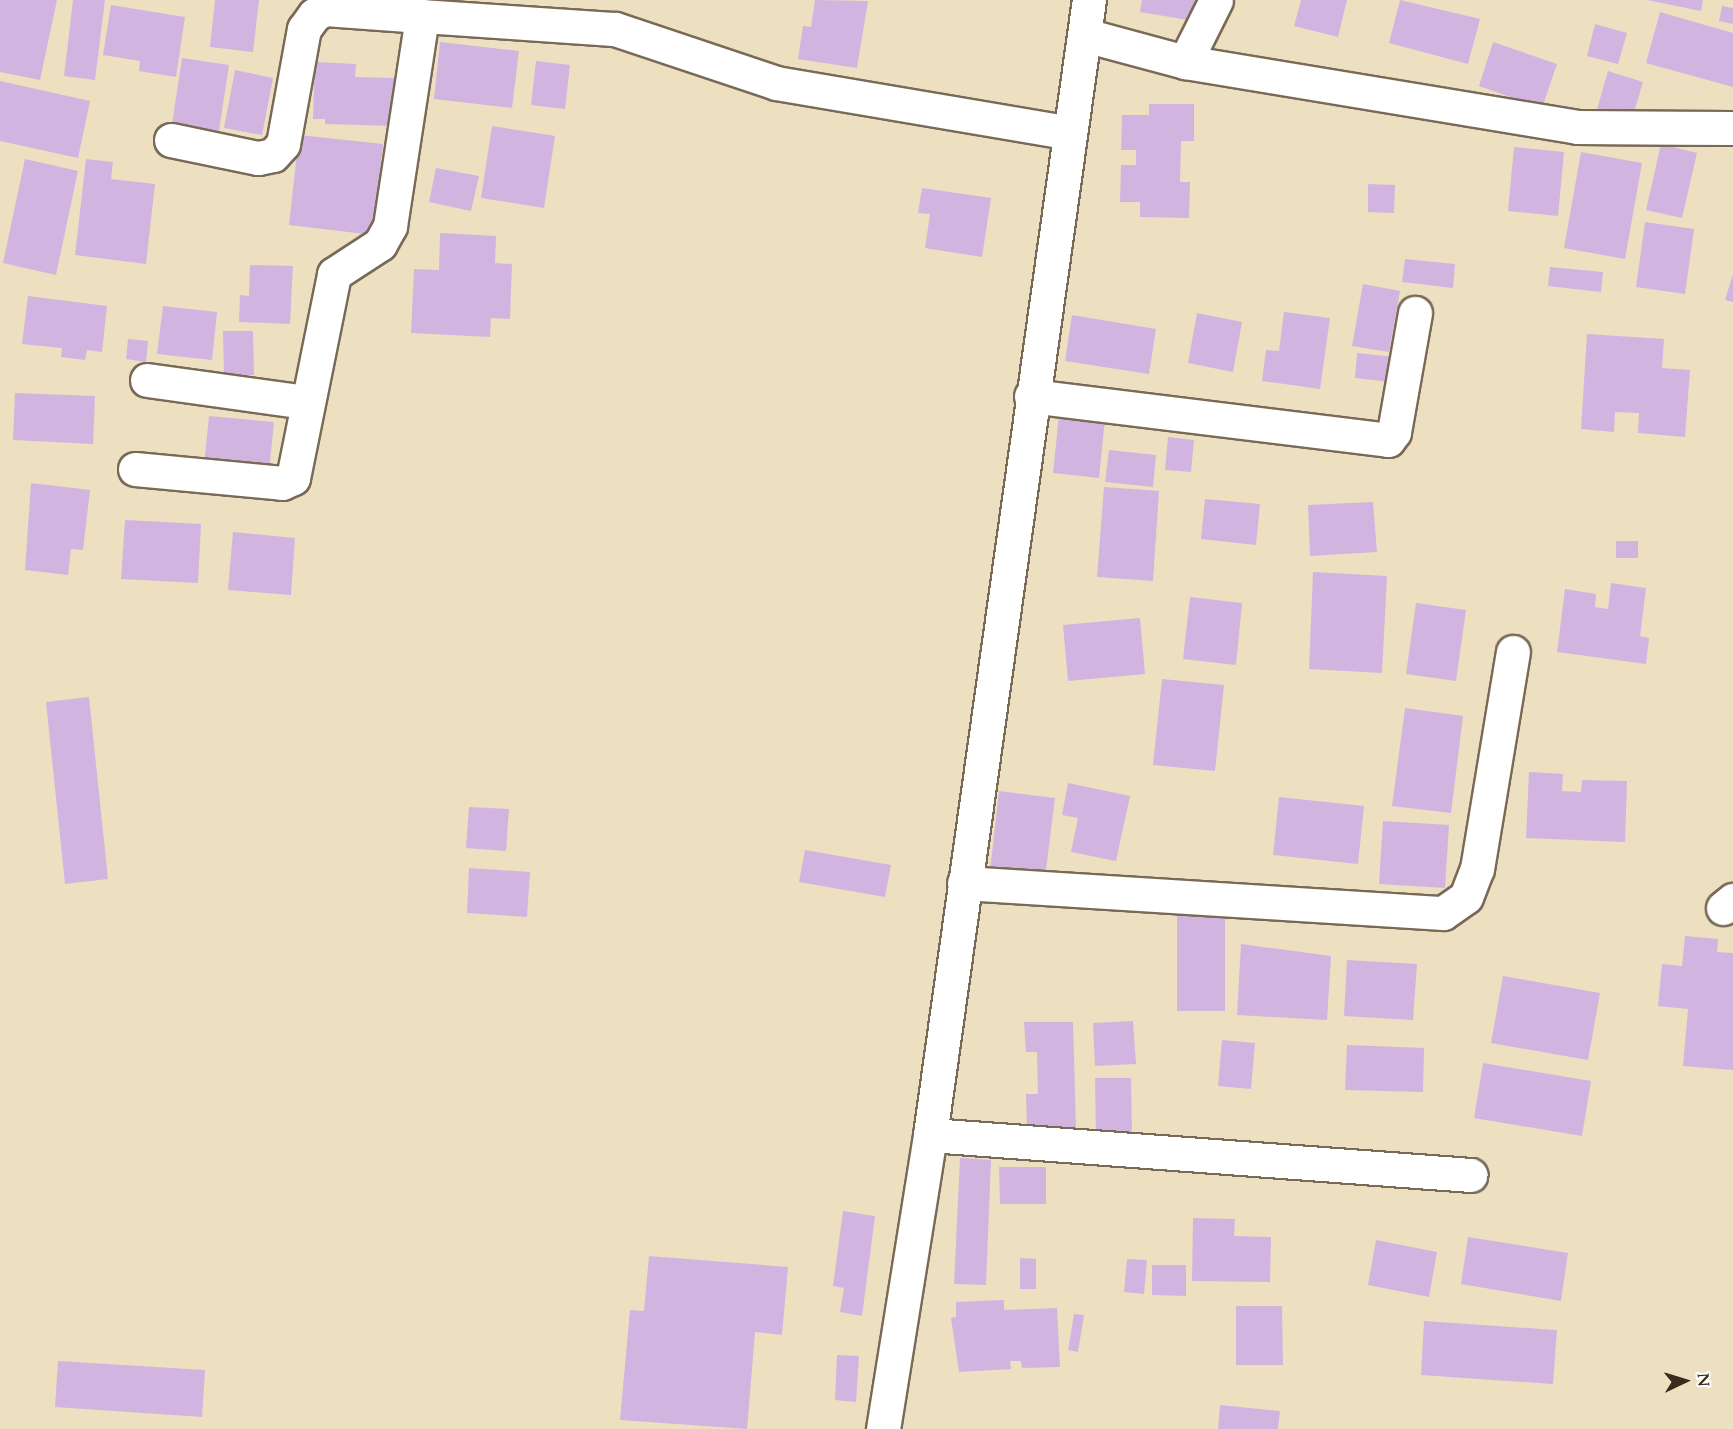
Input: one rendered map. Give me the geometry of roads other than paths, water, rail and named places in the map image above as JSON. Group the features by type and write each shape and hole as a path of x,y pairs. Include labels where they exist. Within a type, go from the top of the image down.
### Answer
{"street":[{"path":"883,1429 930,1135 1067,132 1085,35 1089,0"},
{"path":"1185,62 1216,0"},
{"path":"171,140 258,159 273,155 283,144 304,29 314,15 324,9 615,28 776,83 1067,132"},
{"path":"135,469 282,483 299,467 306,402 334,274 380,244 390,226 422,16"},
{"path":"1085,35 1185,62 1578,127 1733,128"},
{"path":"1031,396 1388,440 1394,432 1415,313"},
{"path":"147,380 306,402"},
{"path":"964,883 1443,913 1466,897 1477,869 1513,652"},
{"path":"930,1135 1471,1175"}]}
